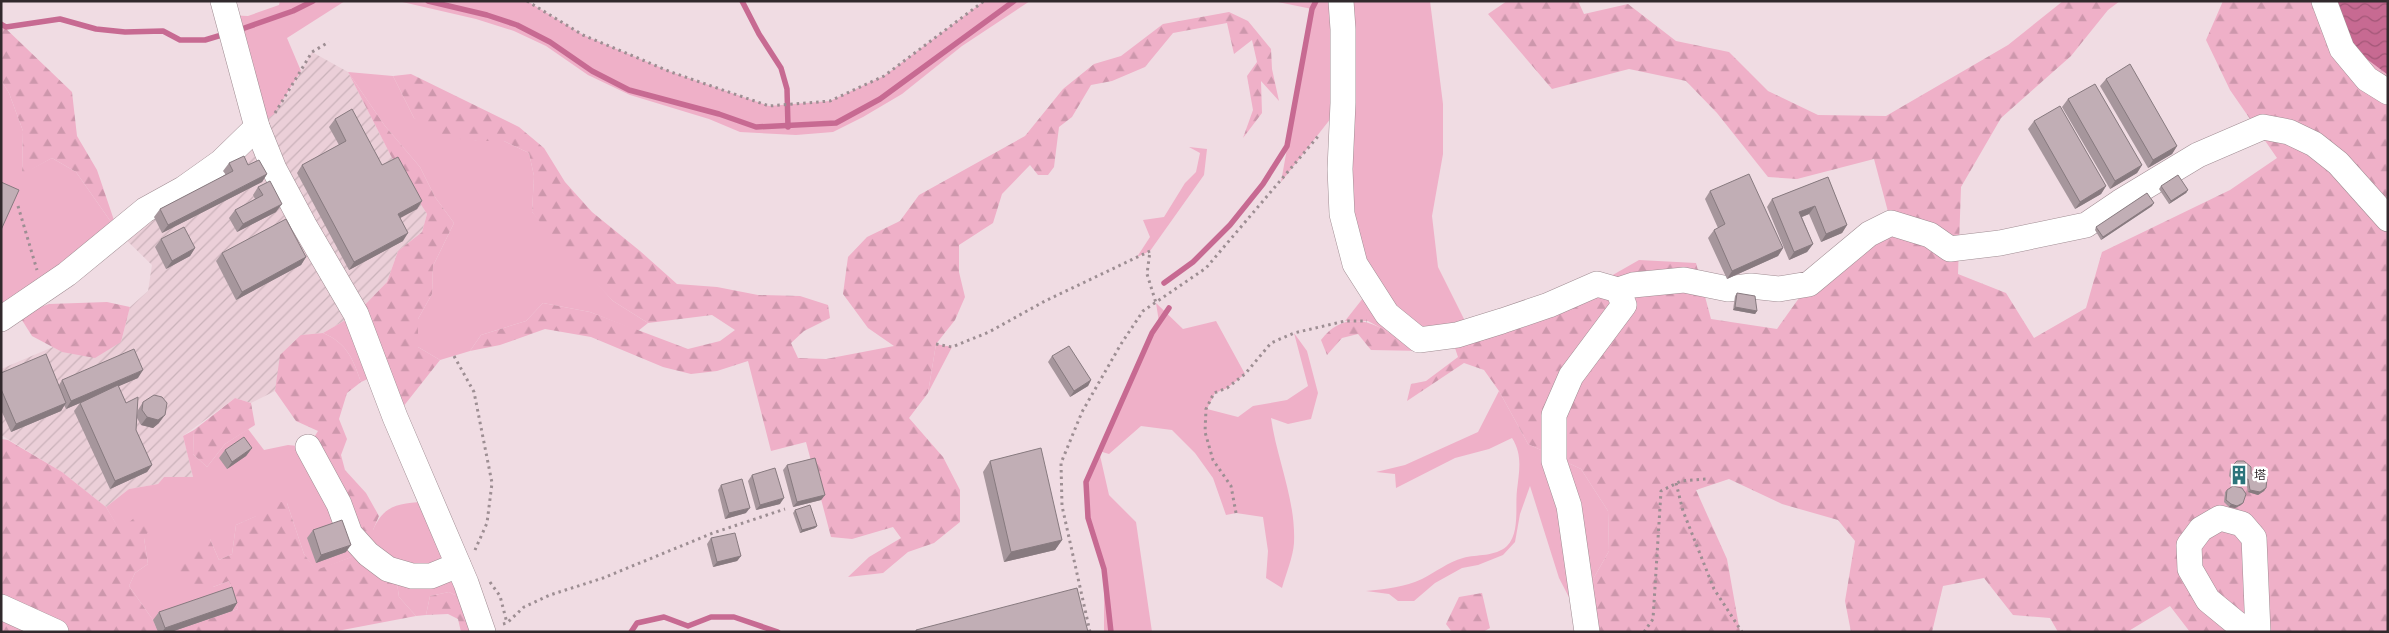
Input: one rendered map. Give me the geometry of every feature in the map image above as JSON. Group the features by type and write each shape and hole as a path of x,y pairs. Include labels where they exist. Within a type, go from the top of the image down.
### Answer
{"street":[{"path":"1341,1 1343,30 1343,104 1340,169 1342,214 1355,264 1387,314 1419,340 1457,335 1502,321 1549,305 1597,284 1618,290 1633,285 1684,280 1728,289 1751,286 1779,289 1810,284 1869,234 1891,223 1930,235 1950,249 2000,243 2086,225 2198,155 2263,127 2289,132 2314,144 2338,163 2388,219"},
{"path":"2324,1 2342,49 2367,79 2388,92"},
{"path":"224,8 257,127 274,169 356,314 395,416 468,562 482,630"},
{"path":"1,319 67,274 145,210 183,189 221,162 257,127"},
{"path":"1587,632 1569,506 1554,461 1554,415 1571,376 1624,306 1618,290"},
{"path":"308,447 339,504 350,534 368,554 388,569 412,576 431,576 468,562"},
{"path":"2246,632 2208,600 2190,569 2189,545 2201,529 2220,518 2242,524 2254,538 2258,632"},
{"path":"1,607 56,632"}],"path":[{"path":"527,1 583,35 671,72 769,106 775,106 830,101 884,76 984,1"},
{"path":"257,127 274,114 312,52 329,42"},
{"path":"1090,632 1062,506 1061,463 1082,412 1121,344 1143,311 1206,268 1323,130"},
{"path":"18,206 43,290"},
{"path":"936,344 952,347 989,332 1045,301 1150,251 1147,274 1156,303"},
{"path":"1236,513 1231,486 1213,460 1205,432 1206,409 1214,393 1227,388 1245,374 1271,343 1278,339 1294,333 1345,321 1368,321 1374,324"},
{"path":"454,356 474,392 492,483 487,523 468,562"},
{"path":"1644,632 1653,619 1661,491 1681,481 1707,479"},
{"path":"1676,483 1683,512 1714,589 1742,632"},
{"path":"482,630 507,623 524,607 550,595 603,578 713,533 786,509"},
{"path":"485,575 500,596 507,623"}],"shaded area":[{"path":"312,52 348,72 391,156 427,214 422,232 398,251 387,282 356,314 323,333 301,335 278,378 275,391 251,403 235,398 183,436 193,477 164,477 158,484 129,489 106,507 62,472 1,435 1,369 53,347 62,352 121,342 130,307 148,291 152,265 118,232 287,96"}],"green space":[{"path":"280,1 345,1 287,38 301,71 274,114 257,127 225,15 248,16 279,5"},
{"path":"398,1 527,1 583,35 671,72 769,106 830,101 884,76 984,1 1030,1 962,46 902,94 863,117 833,132 796,135 740,132 709,119 630,95 588,75 546,46 514,31 476,19"},
{"path":"1273,1 1430,1 1443,104 1443,154 1432,216 1438,267 1470,331 1390,333 1368,321 1345,321 1371,288 1355,264 1342,104 1281,182 1312,9"},
{"path":"1507,1 1578,1 1584,14 1628,4 1676,41 1729,52 1768,91 1818,115 1886,116 2008,45 2063,1 2120,1 2108,10 2071,56 2001,118 1961,187 1958,274 2006,293 2034,338 2086,308 2102,252 2230,190 2277,158 2230,90 2206,40 2223,1 2336,1 2356,51 2388,75 2388,632 2190,632 2170,606 2127,632 2058,632 2050,618 2013,615 1984,578 1943,586 1932,632 1851,632 1845,601 1855,541 1838,520 1782,504 1729,479 1696,490 1727,559 1740,632 1587,632 1583,597 1609,551 1608,511 1581,469 1528,444 1499,391 1484,370 1464,363 1407,401 1411,384 1426,381 1458,357 1455,348 1423,351 1371,350 1358,334 1342,338 1327,355 1321,340 1337,326 1345,322 1354,321 1371,324 1390,333 1404,328 1419,340 1597,284 1639,260 1696,263 1711,319 1777,329 1809,284 1891,223 1874,159 1797,179 1768,177 1717,113 1686,81 1629,69 1552,89 1488,14"},
{"path":"1229,12 1248,21 1271,49 1272,69 1279,101 1261,81 1262,113 1243,138 1253,110 1247,76 1257,62 1252,40 1234,54 1227,23 1173,33 1145,67 1112,81 1091,85 1072,117 1059,127 1054,167 1048,175 1038,175 1030,165 1002,194 993,223 959,245 959,272 965,297 955,320 936,344 928,393 909,418 943,457 960,490 960,522 934,543 908,552 883,573 848,577 869,557 901,538 893,527 852,539 831,537 806,442 771,451 748,361 717,371 691,374 663,367 591,337 545,329 500,345 470,351 481,335 526,321 543,303 590,312 688,349 720,341 735,330 712,315 648,323 613,301 554,240 532,212 534,176 529,153 504,141 477,141 443,137 414,118 393,76 411,74 519,127 544,148 565,182 592,212 677,284 717,287 758,295 800,296 828,305 830,318 804,331 791,343 798,358 826,359 894,346 868,328 843,294 848,257 867,237 900,221 919,195 1025,136 1063,89 1094,64 1121,56 1163,24"},
{"path":"1,24 72,92 77,136 97,170 118,232 76,172 52,158 22,175 23,131 9,93 1,80"},
{"path":"348,72 393,76 414,118 477,141 504,141 529,153 534,176 532,212 613,301 648,323 638,331 590,312 543,303 526,321 481,335 470,351 440,360 418,347 418,319 432,294 433,266 454,223 435,197 420,167 385,126"},
{"path":"348,72 385,126 420,167 435,197 454,223 433,266 432,294 418,319 418,347 440,360 395,417 356,314 387,282 398,251 422,232 427,214 391,156"},
{"path":"1,80 9,93 23,131 22,174 52,158 76,172 118,232 1,319"},
{"path":"1189,147 1207,149 1204,175 1150,251 1137,257 1150,237 1143,220 1164,217 1185,183 1196,172 1200,153"},
{"path":"107,302 130,307 121,342 95,358 62,352 32,336 15,309 35,309 49,304"},
{"path":"1156,303 1183,329 1216,321 1245,374 1227,388 1215,393 1207,409 1238,417 1253,406 1287,400 1308,386 1294,333 1307,351 1318,393 1311,419 1288,424 1271,418 1289,496 1294,527 1291,560 1282,588 1266,578 1268,551 1263,517 1236,513 1226,515 1213,478 1195,453 1172,430 1141,426 1109,454 1099,451 1138,363 1159,322"},
{"path":"356,314 379,374 361,382 348,353 338,342 323,333"},
{"path":"323,333 338,342 348,353 361,382 347,393 339,419 347,439 341,455 345,470 366,493 379,516 373,530 351,534 397,583 399,597 416,616 332,632 171,632 238,609 229,581 213,587 187,590 176,571 186,549 210,539 219,560 232,554 236,525 256,516 267,499 287,503 304,554 316,570 354,556 308,447 318,431 296,421 275,391 280,355 301,335"},
{"path":"936,344 952,347 928,393"},
{"path":"1499,391 1528,444 1581,469 1608,511 1609,551 1583,597 1587,632 1559,578 1530,486 1520,514 1515,542 1503,555 1478,565 1462,568 1435,583 1414,601 1398,601 1389,594 1366,591 1416,582 1458,560 1502,550 1511,541 1516,520 1519,470 1518,451 1512,438 1489,449 1455,458 1396,488 1395,474 1376,472 1405,465 1478,432"},
{"path":"235,398 251,403 255,425 225,444 207,467 193,454 194,430"},
{"path":"248,429 264,450 288,445 308,447 373,530 383,514 389,509 403,504 430,501 473,604 449,592 430,596 426,615 416,616 399,597 397,583 354,556 316,571 304,554 287,503 236,525 232,554 219,560 210,539 213,587 229,581 238,609 171,632 158,632 153,620 129,586 135,573 148,564 144,538 120,531 106,507 129,489 158,484 164,477 193,477 183,436 194,430 193,454 207,467 225,444"},
{"path":"1,439 8,440 62,472 106,507 120,530 140,513 154,524 144,538 148,564 135,573 129,586 153,620 158,632 1,632"},
{"path":"1099,452 1109,495 1136,522 1152,632 1104,632 1104,569 1088,518 1086,482"},
{"path":"449,592 473,604 483,632 461,632 458,619 448,614 426,615 430,596"},
{"path":"1482,593 1490,628 1483,632 1452,632 1446,624 1459,597"}],"water":[{"path":"2336,1 2388,1 2388,75 2356,51"}],"building":[{"path":"2130,64 2177,146 2153,160 2106,79"},
{"path":"2095,84 2142,165 2115,181 2068,99"},
{"path":"2060,106 2106,186 2080,202 2034,121"},
{"path":"352,109 382,165 398,157 422,201 398,214 408,233 354,262 302,165 346,141 335,119"},
{"path":"244,156 248,165 259,160 267,174 168,225 160,209 233,171 229,163"},
{"path":"1749,174 1783,248 1732,271 1714,230 1725,224 1710,191"},
{"path":"2178,175 2188,190 2171,201 2161,186"},
{"path":"1828,177 1847,225 1826,234 1815,206 1799,212 1813,244 1794,252 1772,199"},
{"path":"270,181 282,204 243,224 235,210 263,195 258,187"},
{"path":"1,182 19,190 1,230"},
{"path":"2147,193 2154,203 2103,237 2096,227"},
{"path":"286,219 306,257 242,292 222,253"},
{"path":"184,227 195,248 172,261 161,239"},
{"path":"1737,293 1755,296 1757,311 1735,307"},
{"path":"1069,346 1091,380 1074,391 1052,356"},
{"path":"134,349 143,370 71,401 62,380"},
{"path":"46,354 66,403 16,424 1,389 1,373"},
{"path":"118,385 126,403 138,397 136,430 152,465 115,481 80,403"},
{"path":"154,395 162,397 167,403 165,415 158,420 147,417 142,410 143,402"},
{"path":"244,437 252,448 232,462 225,450"},
{"path":"1041,448 1062,540 1011,552 990,461"},
{"path":"815,458 825,495 797,502 787,465"},
{"path":"2237,461 2244,461 2251,467 2251,474 2260,473 2267,479 2266,488 2260,492 2250,490 2248,479 2238,481 2231,474 2232,466"},
{"path":"775,468 784,498 760,505 752,475"},
{"path":"742,479 750,508 729,513 721,485"},
{"name":"塔","path":"2233,486 2242,488 2246,494 2243,503 2237,506 2226,500 2227,490"},
{"path":"810,505 817,526 802,530 795,510"},
{"path":"342,520 351,545 321,555 313,530"},
{"path":"735,533 741,556 717,562 711,538"},
{"path":"232,587 237,603 165,628 159,612"},
{"path":"1077,588 1088,632 916,632 916,630"}],"waterway":[{"path":"236,31 293,11 313,1"},
{"path":"428,1 487,15 517,25 550,42 592,71 629,90 719,114 756,127 836,123 880,99 1014,1"},
{"path":"742,1 759,34 781,68 787,89 788,127"},
{"path":"1164,283 1193,262 1230,225 1263,184 1287,146 1312,9 1316,1"},
{"path":"1,24 6,27 60,19 96,29 125,32 163,31 180,40 205,40 225,34"},
{"path":"1111,632 1104,569 1088,518 1086,482 1152,333 1169,308"},
{"path":"631,632 637,623 664,617 688,626 711,617 734,617 778,632"}],"place":[{"name":"塔","path":"2239,475"}]}
